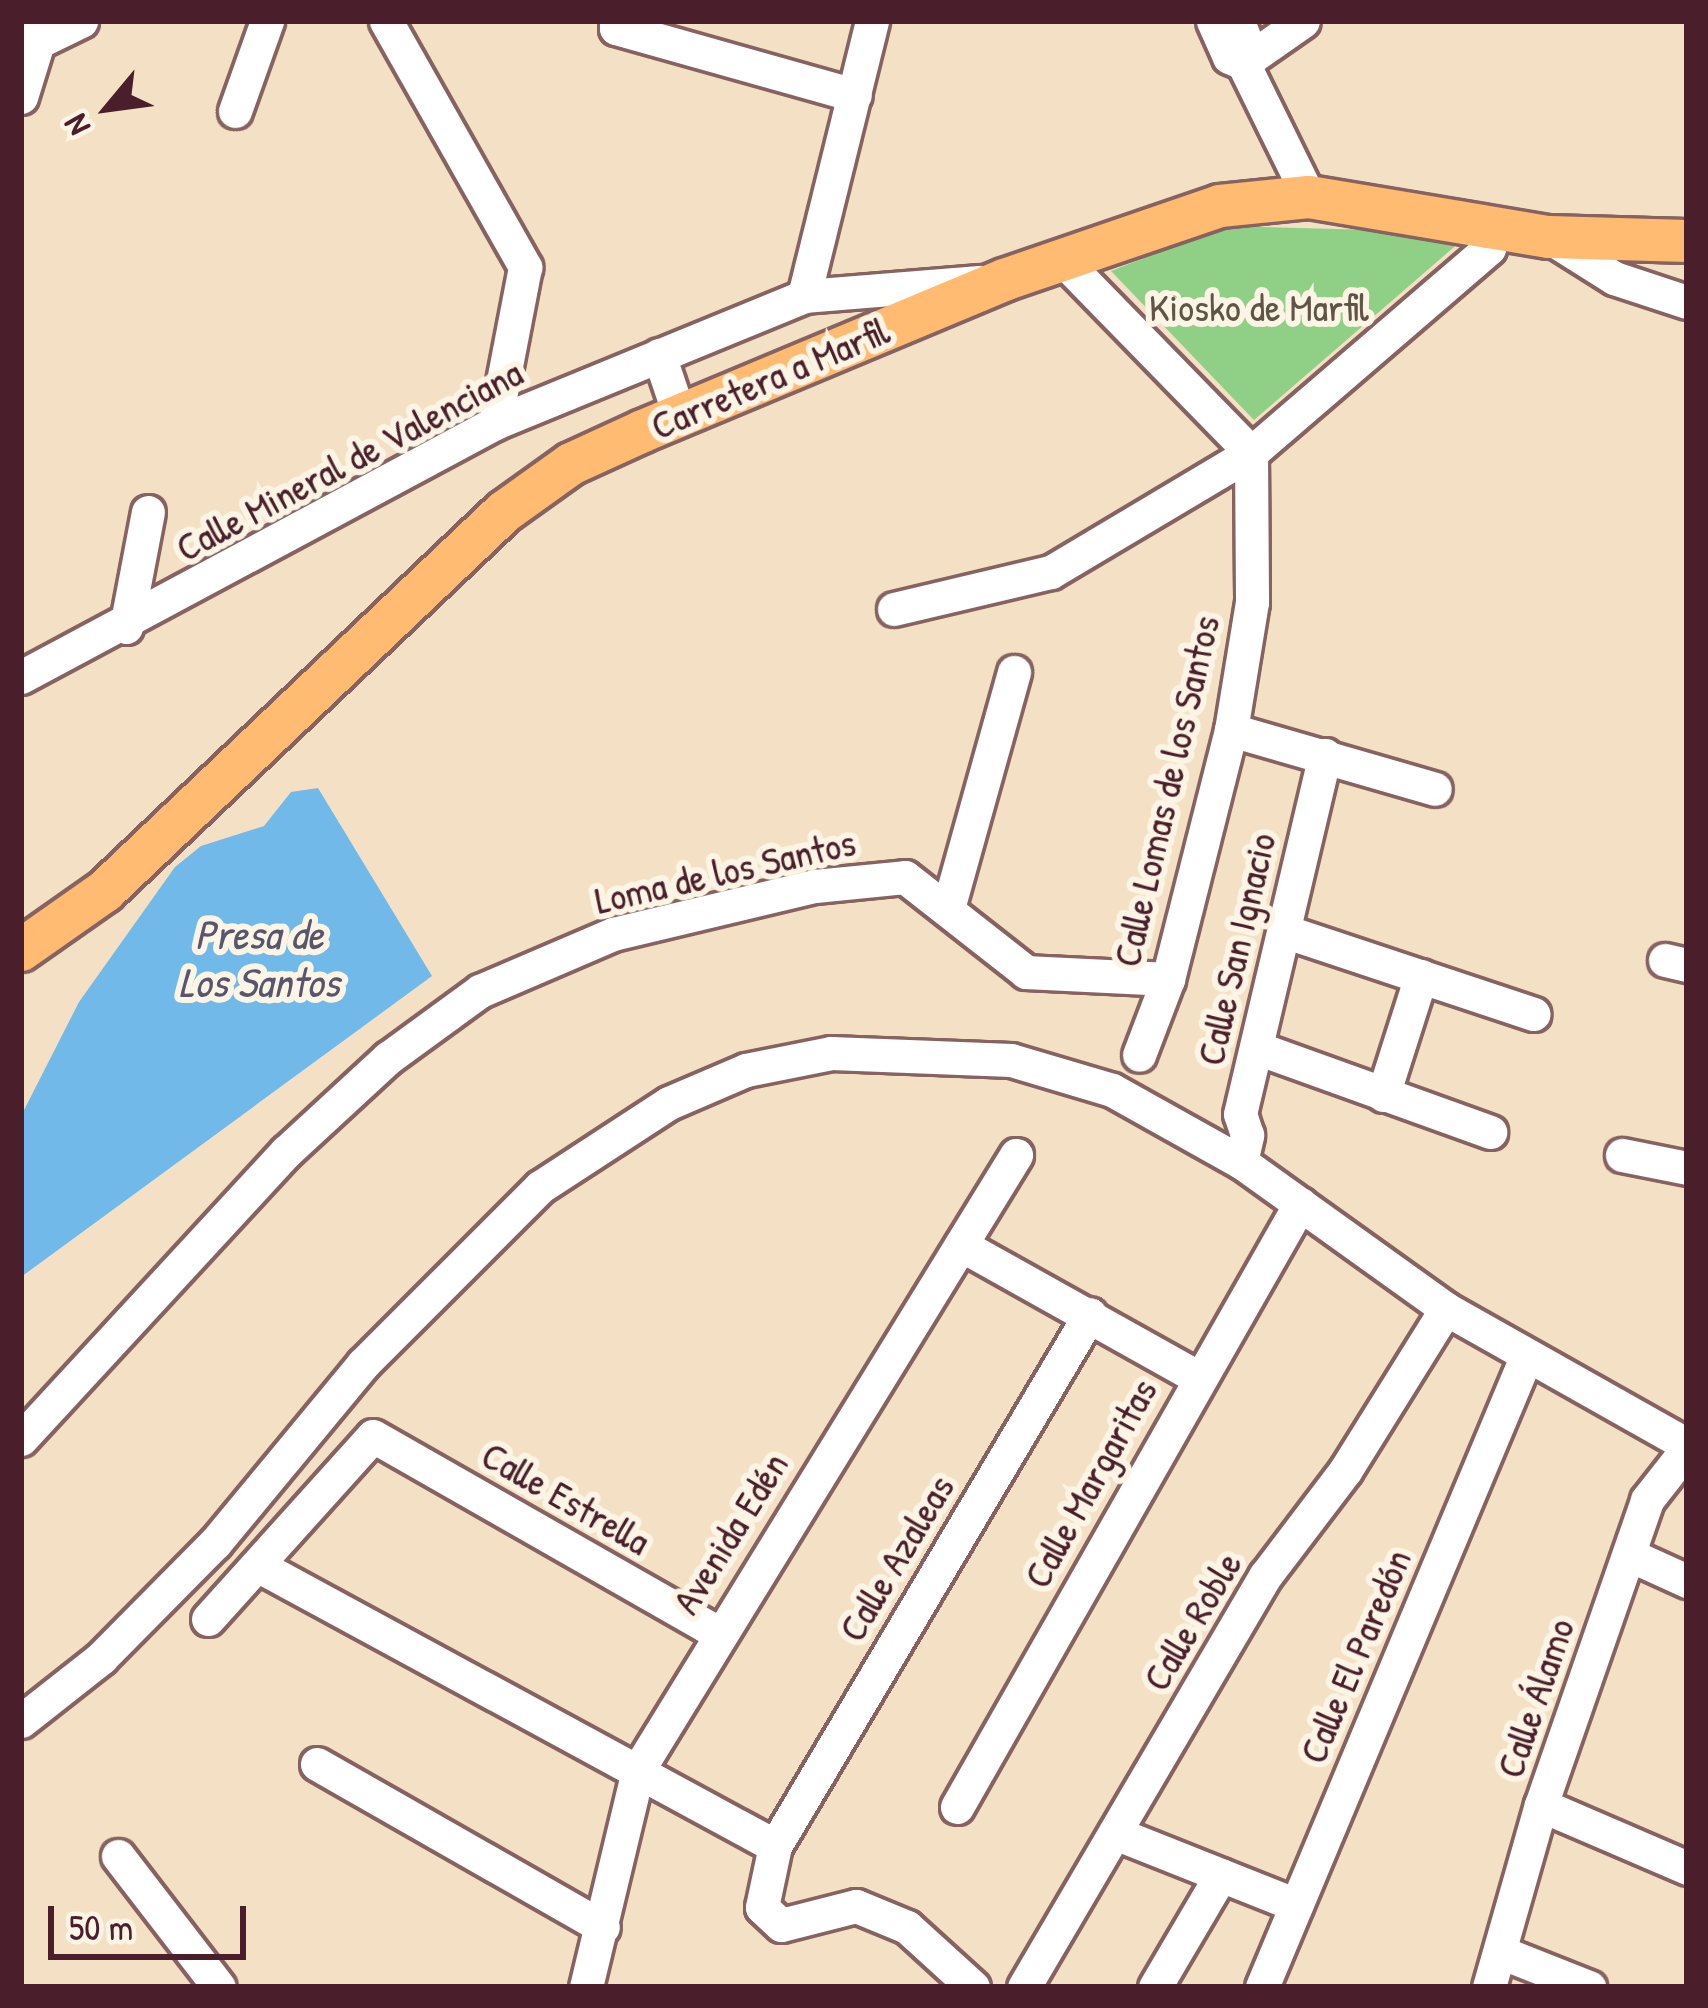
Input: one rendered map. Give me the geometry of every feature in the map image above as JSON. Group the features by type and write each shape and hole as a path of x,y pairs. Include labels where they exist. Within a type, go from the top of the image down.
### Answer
{"main road":[{"name":"Carretera a Marfil","path":"21,950 105,891 504,512 571,464 680,417 1004,280 1220,206 1309,197 1549,237 1687,242"}],"street":[{"path":"21,98 30,37 80,21"},
{"path":"235,111 267,21"},
{"path":"386,21 525,267 495,423"},
{"path":"804,296 872,21"},
{"path":"1213,21 1229,57 1247,60 1303,21"},
{"path":"1238,21 1247,60 1309,197"},
{"path":"616,24 855,95"},
{"path":"894,609 1051,572 1251,453 1489,248 1496,228"},
{"path":"1549,237 1614,278 1687,302"},
{"path":"1062,259 1251,453"},
{"name":"Calle Mineral de Valenciana","path":"26,670 126,627 495,423 804,296 1004,280"},
{"path":"658,356 680,417"},
{"name":"Calle Lomas de los Santos","path":"1139,1055 1168,979 1231,730 1252,602 1251,453"},
{"path":"126,627 148,512"},
{"path":"949,905 1014,672"},
{"path":"1231,730 1435,789"},
{"name":"Calle San Ignacio","path":"1241,1162 1247,1135 1240,1114 1325,755"},
{"name":"Loma de los Santos","path":"23,1434 286,1153 388,1058 480,991 614,934 815,886 905,877 949,905 1026,972 1168,979"},
{"path":"1284,931 1534,1014"},
{"path":"1383,1095 1421,976"},
{"path":"1257,1048 1490,1132"},
{"path":"21,1721 101,1658 215,1543 446,1274 540,1187 669,1102 746,1070 832,1053 943,1053 1011,1060 1112,1090 1241,1162 1446,1309 1687,1447"},
{"name":"Avenida Edén","path":"586,1987 638,1770 717,1632 1016,1155"},
{"path":"1622,1155 1687,1168"},
{"name":"Calle Margaritas","path":"957,1807 1197,1377 1300,1204"},
{"path":"961,1244 1197,1377"},
{"name":"Calle Roble","path":"1024,1987 1266,1575 1345,1471 1446,1309"},
{"name":"Calle Azaleas","path":"973,1987 907,1928 856,1906 781,1924 762,1907 775,1846 1090,1313"},
{"name":"Calle El Paredón","path":"1262,1987 1526,1358"},
{"name":"Calle Estrella","path":"257,1565 373,1436 717,1632"},
{"name":"Calle Álamo","path":"1489,1987 1541,1804 1648,1499 1687,1447"},
{"path":"1630,1555 1687,1581"},
{"path":"208,1619 257,1565 775,1846"},
{"path":"317,1765 603,1927"},
{"path":"1541,1804 1687,1868"},
{"path":"1115,1833 1296,1905"},
{"path":"118,1856 219,1987"},
{"path":"1155,1987 1221,1875"},
{"path":"1500,1952 1589,1987"}],"green space":[{"name":"Kiosko de Marfil","path":"1226,226 1374,230 1461,241 1254,420 1111,271"}],"water":[{"name":"Presa de Los Santos","path":"318,788 432,976 21,1277 21,1116 79,1002 175,867 201,846 264,826 291,792"}]}
